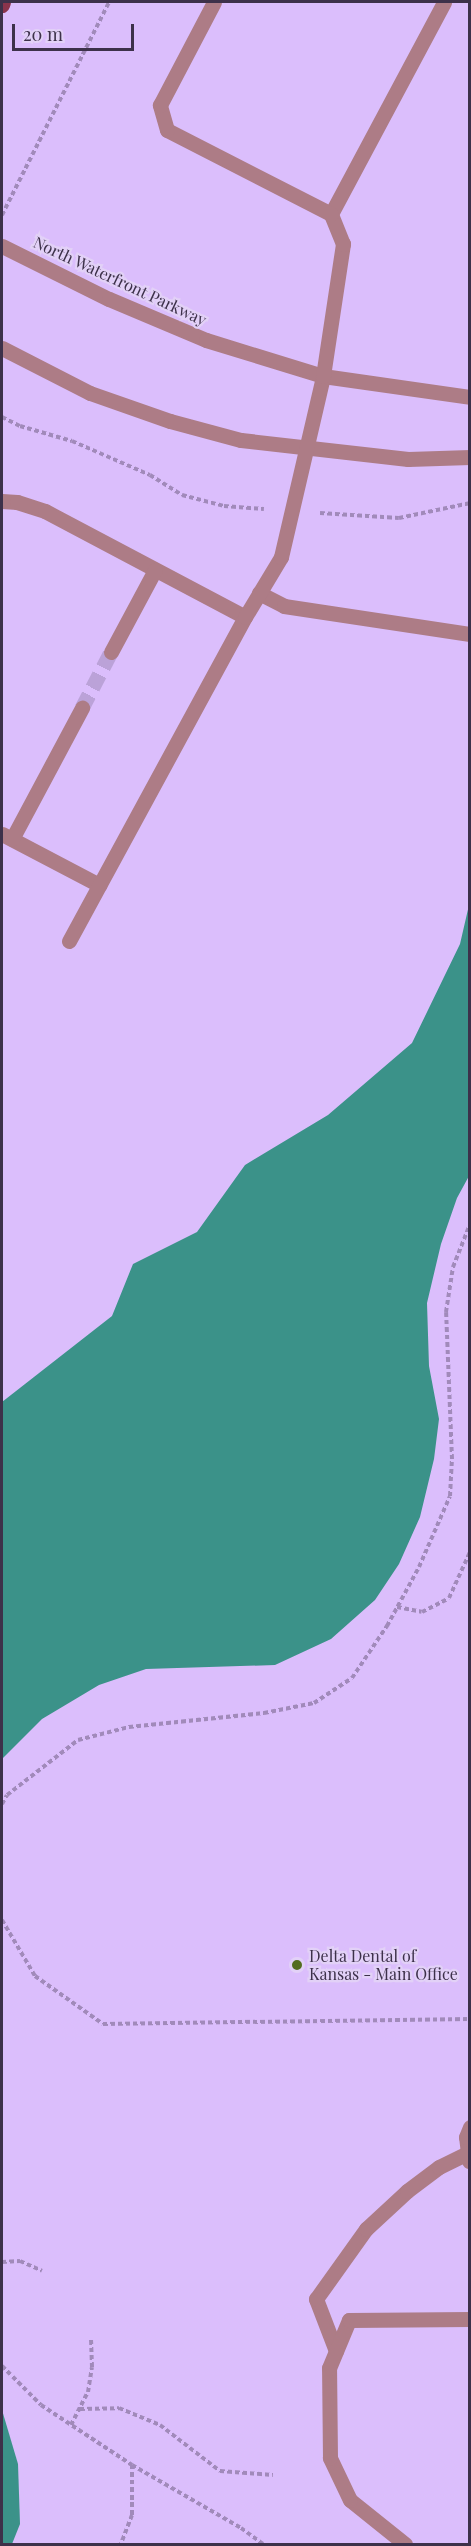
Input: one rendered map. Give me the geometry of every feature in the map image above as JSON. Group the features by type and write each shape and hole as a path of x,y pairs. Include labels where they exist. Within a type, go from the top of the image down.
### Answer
{"street":[{"path":"69,941 245,617 281,557 294,511 323,376 343,244 331,214 167,130 160,105 214,2"},
{"path":"331,214 444,2"},
{"name":"North Waterfront Parkway","path":"2,246 109,299 206,340 323,376 470,397"},
{"path":"2,348 90,393 170,422 242,440 408,459 470,457"},
{"path":"2,501 17,502 45,512 245,617"},
{"path":"111,652 155,570"},
{"path":"259,593 284,606 470,634"},
{"path":"82,708 7,837 99,885"},
{"path":"336,2351 316,2299 366,2229 407,2191 439,2167 468,2158 466,2137 470,2127"},
{"path":"405,2544 350,2500 330,2458 329,2368 349,2320 470,2319"}],"path":[{"path":"2,215 109,2"},
{"path":"2,417 20,426 82,445 150,475 182,495 224,506 399,518 470,503"},
{"path":"2,1804 7,1795 78,1740 129,1727 264,1713 314,1703 352,1678 397,1607 419,1567 450,1496 452,1459 446,1312 453,1268 470,1224"},
{"path":"397,1607 422,1612 449,1598 470,1552"},
{"path":"2,1920 35,1976 103,2024 470,2019"},
{"path":"2,2262 20,2261 42,2271"},
{"path":"71,2425 88,2392 92,2367 91,2339"},
{"path":"2,2366 41,2405 132,2465 241,2528 263,2544"},
{"path":"80,2409 119,2408 160,2425 220,2471 273,2475"},
{"path":"121,2544 132,2515 132,2465"}],"shaded area":[{"path":"469,905 469,1176 457,1198 441,1244 427,1303 429,1366 439,1419 434,1459 420,1517 399,1564 375,1600 331,1639 275,1665 146,1669 99,1685 42,1719 2,1759 2,1402 112,1316 133,1264 197,1232 245,1165 328,1115 412,1043 460,944"},
{"path":"2,2410 18,2464 20,2524 12,2544 2,2544"}],"tunnel":[{"path":"82,708 111,652"}],"place":[{"name":"Delta Dental of Kansas - Main Office","path":"297,1965"}]}
